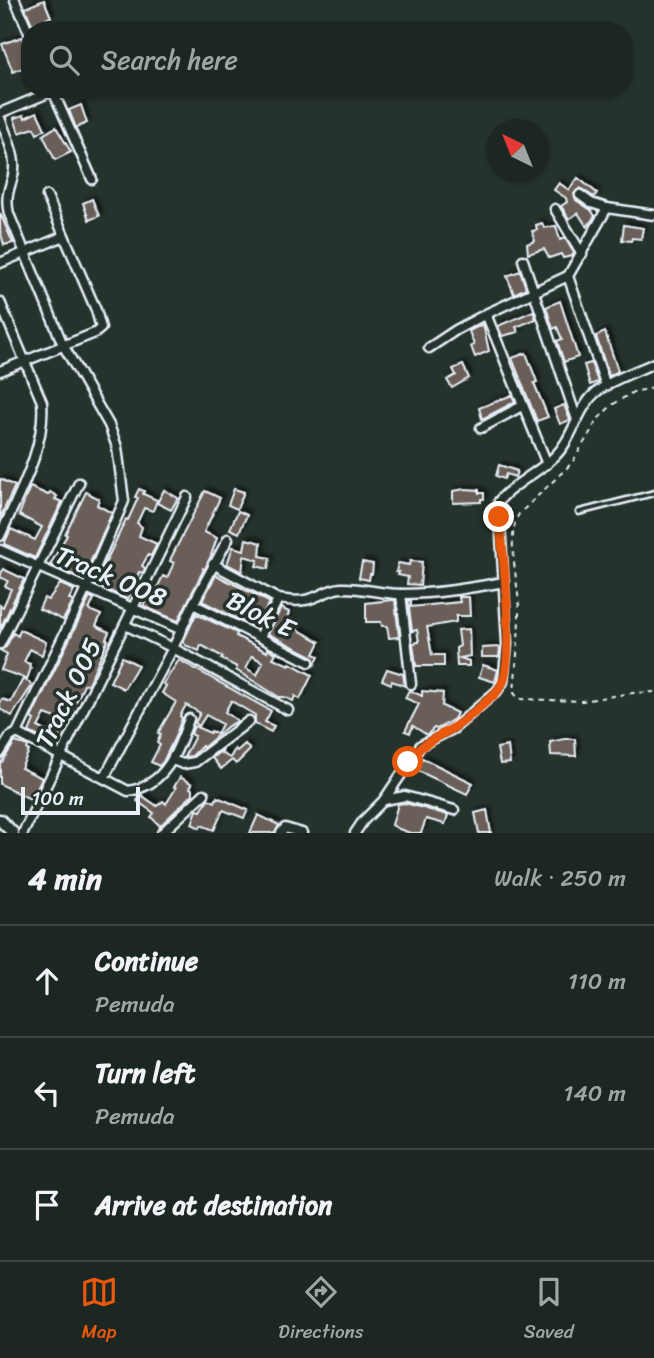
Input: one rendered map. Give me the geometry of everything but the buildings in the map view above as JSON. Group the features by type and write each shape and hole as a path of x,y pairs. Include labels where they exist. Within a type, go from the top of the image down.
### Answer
{"street":[{"path":"15,0 24,21"},
{"path":"0,113 35,98"},
{"path":"57,98 92,179"},
{"path":"0,118 14,162 14,172 6,196 7,205 63,345 108,425 117,447 124,501 86,589 17,733 10,737 0,753"},
{"path":"580,195 590,203 607,208 654,215"},
{"path":"0,371 95,333 101,328 96,310 47,196"},
{"path":"429,348 485,314 568,276 607,208"},
{"path":"555,209 582,254"},
{"path":"0,263 64,236"},
{"path":"523,260 578,420"},
{"path":"568,276 606,386"},
{"path":"0,302 42,402 43,416 34,459 0,536"},
{"path":"485,314 547,464"},
{"path":"355,833 384,800 412,755 427,741 453,729 500,687 505,676 507,658 499,502 504,495 547,464 562,449 591,397 606,386 654,363"},
{"path":"481,428 522,406"},
{"path":"539,445 548,451 562,449"},
{"path":"0,644 79,483"},
{"name":"Track 005","path":"23,833 187,497"},
{"path":"182,629 228,539"},
{"name":"Track 008","path":"0,550 182,629 173,648 288,709"},
{"path":"213,564 278,599 305,600 343,588 401,594 451,591 504,582"},
{"path":"401,594 411,684"},
{"path":"260,637 278,599"},
{"name":"Blok E","path":"193,604 309,662"},
{"path":"104,778 173,648 125,625"},
{"path":"17,733 128,791 136,790 161,775 172,760 190,719"},
{"path":"172,760 183,764 195,762 249,721"},
{"path":"162,833 204,794"},
{"path":"384,800 405,796 454,810"},
{"path":"0,820 13,833"},
{"path":"281,833 285,828 302,833"}],"lane":[{"path":"579,512 654,493"}],"path":[{"path":"654,388 633,392 612,405 598,419 572,463 519,514 513,523 512,537 519,591 516,696 519,699 582,701 632,692 654,692"}],"route":[{"path":"408,762 423,743 453,729 497,691 503,682 507,644 499,517"}]}
